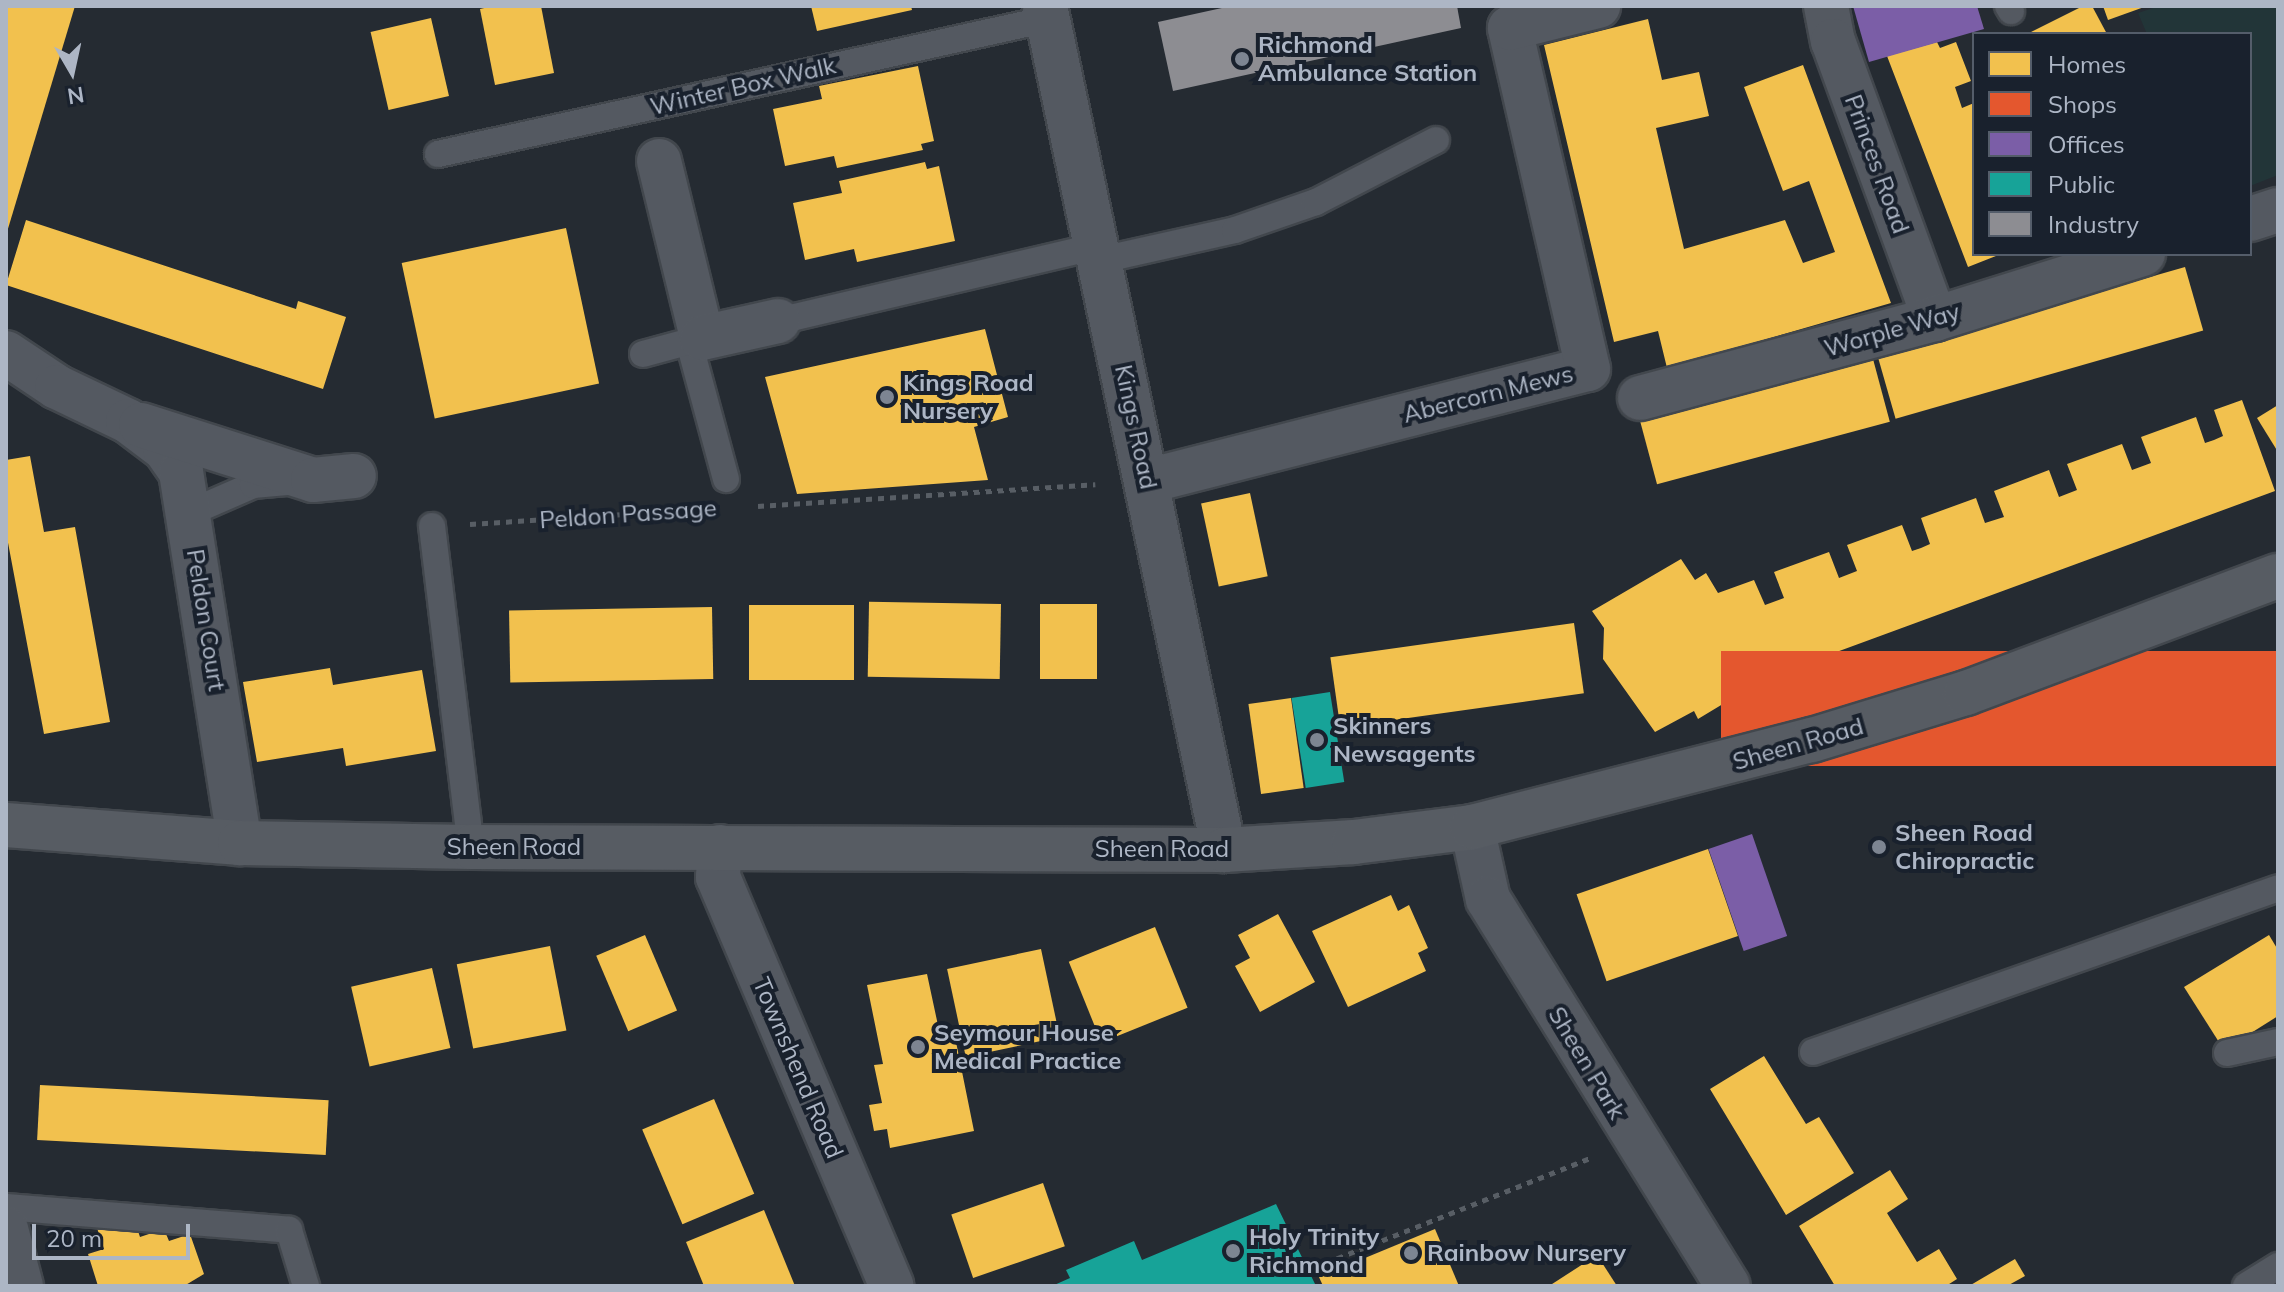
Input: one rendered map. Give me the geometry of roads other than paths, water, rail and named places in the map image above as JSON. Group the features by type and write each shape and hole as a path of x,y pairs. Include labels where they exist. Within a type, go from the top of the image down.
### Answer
{"main road":[{"name":"Sheen Road","path":"6,825 240,843 1224,850 1472,827 1670,781 1938,702 2278,576"}],"street":[{"name":"Abercorn Mews","path":"1148,481 1588,369 1510,28 1598,6"},
{"name":"Princes Road","path":"1826,6 1833,41 1935,319"},
{"name":"Kings Road","path":"1046,12 1224,850"},
{"path":"659,161 696,340 778,321"},
{"path":"2252,218 2278,210"},
{"name":"Worple Way","path":"1640,398 1935,319 2137,256"},
{"name":"Peldon Court","path":"6,353 57,387 128,421 334,478"},
{"name":"Peldon Court","path":"128,421 165,449 181,472 240,843"},
{"name":"Sheen Park","path":"1472,827 1488,899 1634,1141 1728,1286"},
{"name":"Townshend Road","path":"720,847 718,877 892,1286"},
{"path":"6,1229 21,1286"}],"lane":[{"name":"Winter Box Walk","path":"438,154 1046,12"},
{"path":"778,321 1099,253 1235,230 1316,202 1436,140"},
{"path":"643,354 696,340 726,479"},
{"path":"189,513 253,485 334,478"},
{"path":"432,526 471,847"},
{"path":"1813,1052 2278,888"},
{"path":"2227,1053 2278,1042"},
{"path":"6,1207 289,1230 306,1286"},
{"path":"2246,1286 2278,1266"}],"place":[{"name":"Richmond Ambulance Station","path":"1242,59"},
{"name":"Kings Road Nursery","path":"887,397"},
{"name":"Skinners Newsagents","path":"1317,740"},
{"name":"Sheen Road Chiropractic","path":"1879,847"},
{"name":"Seymour House Medical Practice","path":"918,1047"},
{"name":"Holy Trinity Richmond","path":"1233,1251"},
{"name":"Rainbow Nursery","path":"1411,1253"}]}
